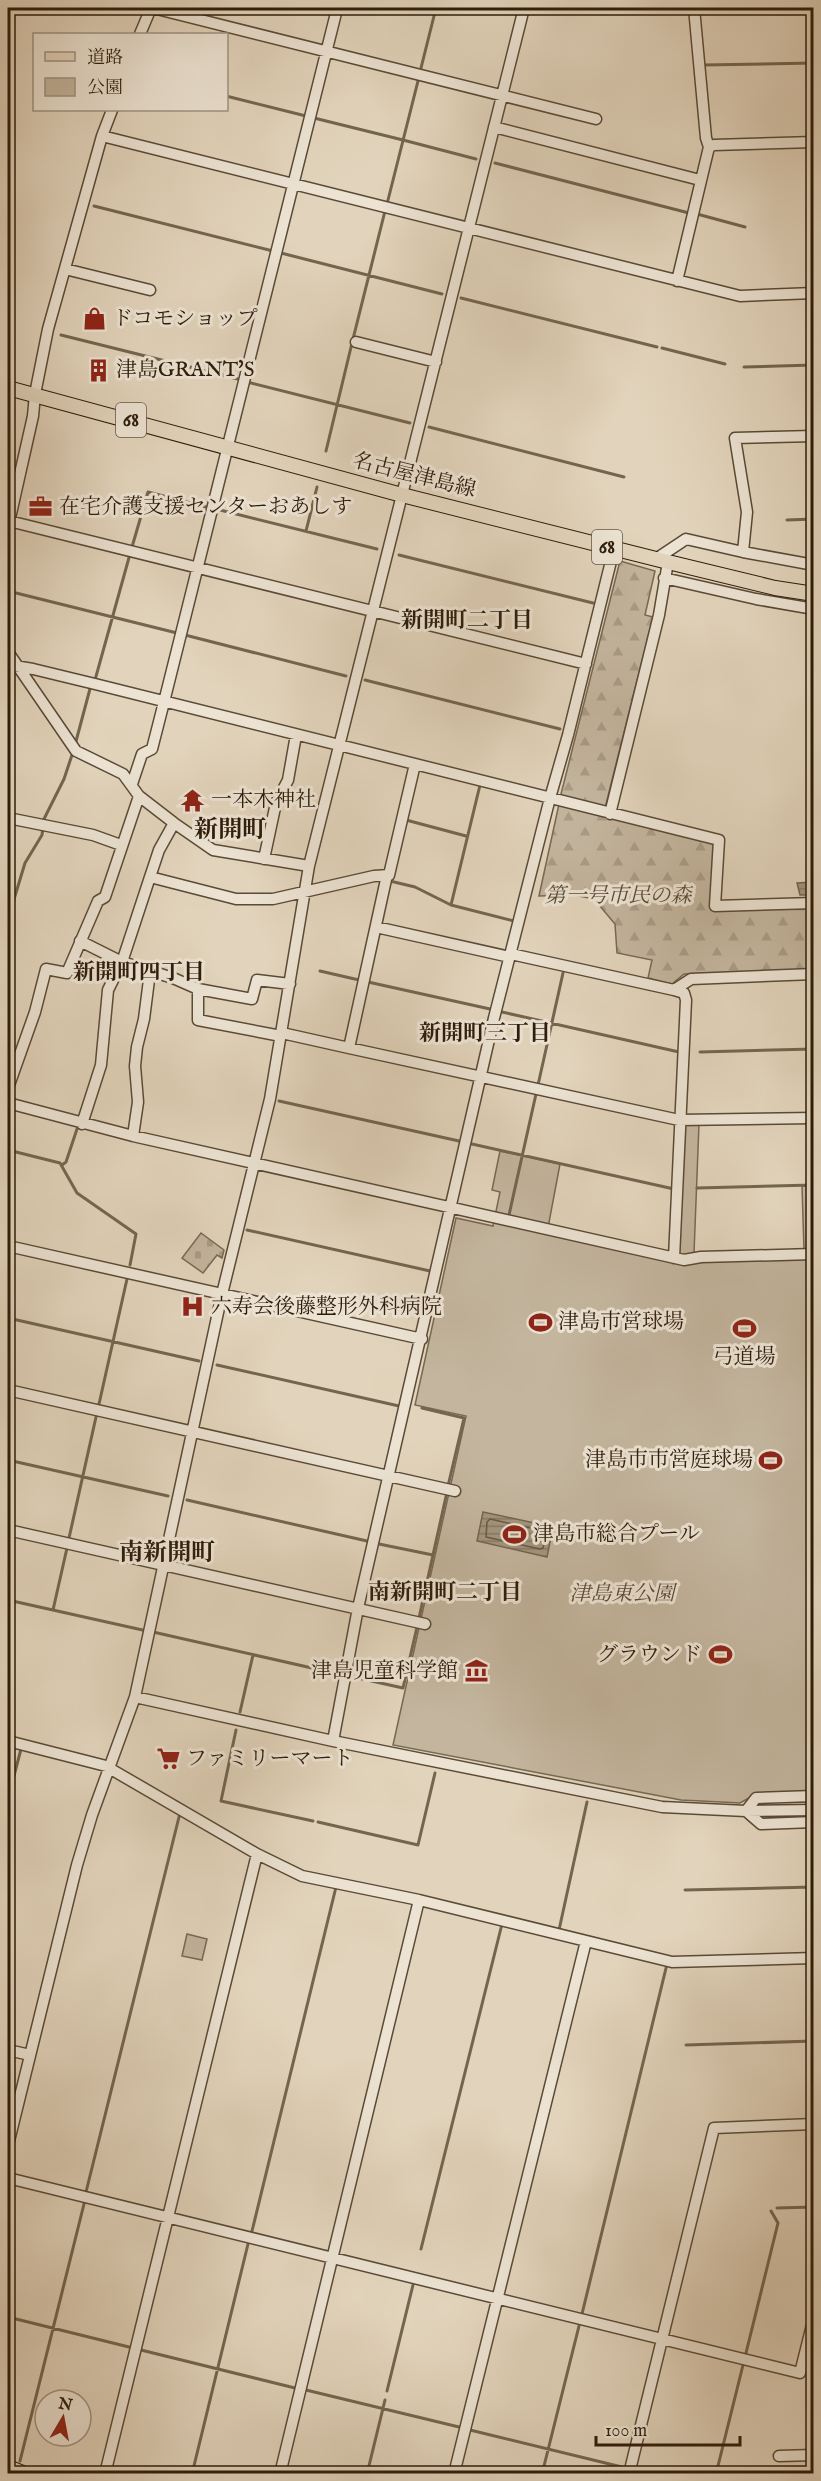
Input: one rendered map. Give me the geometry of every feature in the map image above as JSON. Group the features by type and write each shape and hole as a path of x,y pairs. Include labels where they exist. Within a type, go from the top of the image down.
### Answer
{"main road":[{"name":"名古屋津島線","path":"8,388 402,495 662,561 775,588 813,594"},
{"path":"8,2467 25,2474"}],"street":[{"path":"140,33 152,8 596,119"},
{"path":"8,2145 77,1864 135,1696 222,1294 270,1099 309,866 524,8"},
{"path":"677,281 709,147 706,138 694,8"},
{"path":"132,784 142,754 152,749 337,9"},
{"path":"112,111 102,136 48,329 34,394 33,416 8,524 198,568 586,664"},
{"path":"494,127 700,180"},
{"path":"102,136 740,296 813,293"},
{"path":"709,147 714,144 813,142"},
{"path":"65,269 150,290"},
{"path":"356,342 436,362"},
{"path":"743,552 747,512 735,438 813,436"},
{"path":"610,814 659,615 664,578 662,561 686,538 743,552 813,565"},
{"path":"333,1741 358,1608 481,1076 549,798 568,735 614,549"},
{"path":"664,578 756,599 813,609"},
{"path":"8,652 13,666 74,748 123,774 139,796 174,823 213,850 309,866"},
{"path":"13,666 91,683 719,840 715,906 813,903"},
{"path":"264,859 276,803 288,780 296,735"},
{"path":"349,1048 387,875 389,875 415,764"},
{"path":"8,1088 35,1012 46,969 67,973 98,901 105,897 139,796"},
{"path":"8,818 93,836 121,845"},
{"path":"82,1124 101,1065 108,990 122,962 159,850 174,823"},
{"path":"150,878 236,899 273,899 387,875"},
{"path":"376,927 684,993 686,1000 674,1258"},
{"path":"80,941 122,962 173,978 198,989 252,999 257,980 290,984"},
{"path":"133,1136 138,1102 135,1066 150,972"},
{"path":"674,990 691,979 813,974"},
{"path":"198,989 198,1020 349,1048 680,1120 813,1118"},
{"path":"8,1103 133,1136 684,1260 701,1257 813,1254"},
{"path":"8,1246 422,1339"},
{"path":"8,1390 455,1491"},
{"path":"8,1530 425,1624"},
{"path":"135,1696 333,1741 662,1807 746,1812 813,1810"},
{"path":"8,1742 110,1768 257,1854 302,1876 419,1900 672,1962 813,1958"},
{"path":"746,1812 756,1798 813,1797"},
{"path":"746,1812 761,1824 813,1822"},
{"path":"105,2474 257,1854"},
{"path":"280,2474 419,1900"},
{"path":"454,2474 586,1941"},
{"path":"8,2050 30,2055"},
{"path":"629,2474 714,2128 813,2124"},
{"path":"8,2178 800,2373 813,2318"},
{"path":"779,2456 813,2455"}],"green space":[{"path":"620,561 655,571 645,615 653,617 605,808 560,798"},
{"name":"第一号市民の森","path":"559,804 715,843 717,847 711,910 813,906 813,970 684,974 672,984 648,978 652,960 617,953 615,924 594,899 574,895 539,896"},
{"name":"津島東公園","path":"683,1124 699,1124 694,1253 697,1261 804,1250 802,1186 813,1186 813,1793 756,1794 740,1803 681,1800 393,1745 466,1416 415,1405 456,1218 493,1226 500,1192 492,1190 500,1151 560,1164 547,1233 669,1261"},
{"path":"201,1233 224,1250 222,1258 217,1255 203,1273 182,1258"},
{"path":"187,1934 207,1939 202,1960 182,1956"}],"water":[{"path":"813,882 812,895 800,895 797,883"},
{"name":"津島市総合プール","path":"483,1512 553,1527 547,1557 477,1541"}],"waterway":[{"path":"420,72 436,8"},
{"path":"703,65 814,63"},
{"path":"387,204 419,77"},
{"path":"228,96 306,116"},
{"path":"314,118 403,140"},
{"path":"403,140 476,159"},
{"path":"495,163 689,213"},
{"path":"94,206 273,251"},
{"path":"353,339 385,211"},
{"path":"697,214 745,227"},
{"path":"281,253 442,294"},
{"path":"461,298 657,347"},
{"path":"61,335 242,380"},
{"path":"326,451 352,343"},
{"path":"662,348 725,364"},
{"path":"744,367 814,365"},
{"path":"247,382 410,423"},
{"path":"429,427 624,477"},
{"path":"306,531 317,487"},
{"path":"132,547 148,492 210,508"},
{"path":"216,509 377,549"},
{"path":"787,520 814,519"},
{"path":"95,680 130,554"},
{"path":"399,555 593,603"},
{"path":"8,591 177,633"},
{"path":"185,635 346,676"},
{"path":"365,680 560,729"},
{"path":"75,745 91,685"},
{"path":"8,919 25,863 42,835 44,819 64,779 73,752"},
{"path":"451,905 480,785"},
{"path":"406,820 466,836"},
{"path":"390,881 415,887 451,905 514,921"},
{"path":"320,971 359,980"},
{"path":"538,1085 563,973"},
{"path":"368,982 490,1009"},
{"path":"502,1012 679,1052"},
{"path":"700,1052 814,1049"},
{"path":"509,1215 536,1094"},
{"path":"279,1101 459,1141"},
{"path":"62,1165 66,1162 77,1129"},
{"path":"472,1144 674,1189"},
{"path":"8,1150 60,1163 77,1193 136,1234 130,1265"},
{"path":"697,1188 814,1185"},
{"path":"247,1230 430,1271"},
{"path":"99,1404 127,1279"},
{"path":"8,1318 199,1361"},
{"path":"217,1365 399,1406"},
{"path":"422,1408 464,1418 448,1486"},
{"path":"69,1538 96,1417"},
{"path":"8,1460 168,1496"},
{"path":"419,1618 447,1492"},
{"path":"187,1500 367,1541"},
{"path":"379,1544 433,1555"},
{"path":"53,1610 67,1548"},
{"path":"8,1600 147,1631"},
{"path":"349,1676 403,1688 417,1627"},
{"path":"153,1632 343,1675"},
{"path":"240,1712 253,1655"},
{"path":"236,1730 221,1801 313,1821"},
{"path":"8,1799 21,1749"},
{"path":"318,1822 418,1845 435,1773"},
{"path":"559,1930 587,1802"},
{"path":"86,2192 180,1813"},
{"path":"252,2231 336,1887"},
{"path":"685,1890 814,1887"},
{"path":"421,2249 502,1924"},
{"path":"582,2314 667,1964"},
{"path":"686,2045 814,2041"},
{"path":"20,2461 84,2204"},
{"path":"777,2208 814,2207"},
{"path":"746,2353 778,2223 771,2211"},
{"path":"192,2474 248,2244"},
{"path":"387,2391 413,2285"},
{"path":"8,2317 129,2347"},
{"path":"542,2474 579,2326"},
{"path":"141,2350 295,2388"},
{"path":"716,2474 743,2365"},
{"path":"306,2390 459,2427"},
{"path":"367,2474 385,2400"},
{"path":"470,2430 626,2468"},
{"path":"636,2471 646,2474"}],"place":[{"name":"ドコモショップ","path":"94,319"},
{"name":"津島GRANT'S","path":"98,370"},
{"name":"在宅介護支援センターおあしす","path":"41,507"},
{"name":"一本木神社","path":"193,800"},
{"name":"六寿会後藤整形外科病院","path":"193,1307"},
{"name":"津島市営球場","path":"540,1322"},
{"name":"弓道場","path":"744,1329"},
{"name":"津島市市営庭球場","path":"771,1460"},
{"name":"津島市総合プール","path":"515,1534"},
{"name":"グラウンド","path":"720,1655"},
{"name":"津島児童科学館","path":"476,1671"},
{"name":"ファミリーマート","path":"168,1759"}],"district":[{"name":"新開町二丁目","path":"467,621"},
{"name":"新開町","path":"230,830"},
{"name":"新開町四丁目","path":"139,973"},
{"name":"新開町三丁目","path":"485,1034"},
{"name":"南新開町","path":"167,1553"},
{"name":"南新開町二丁目","path":"445,1593"}]}
